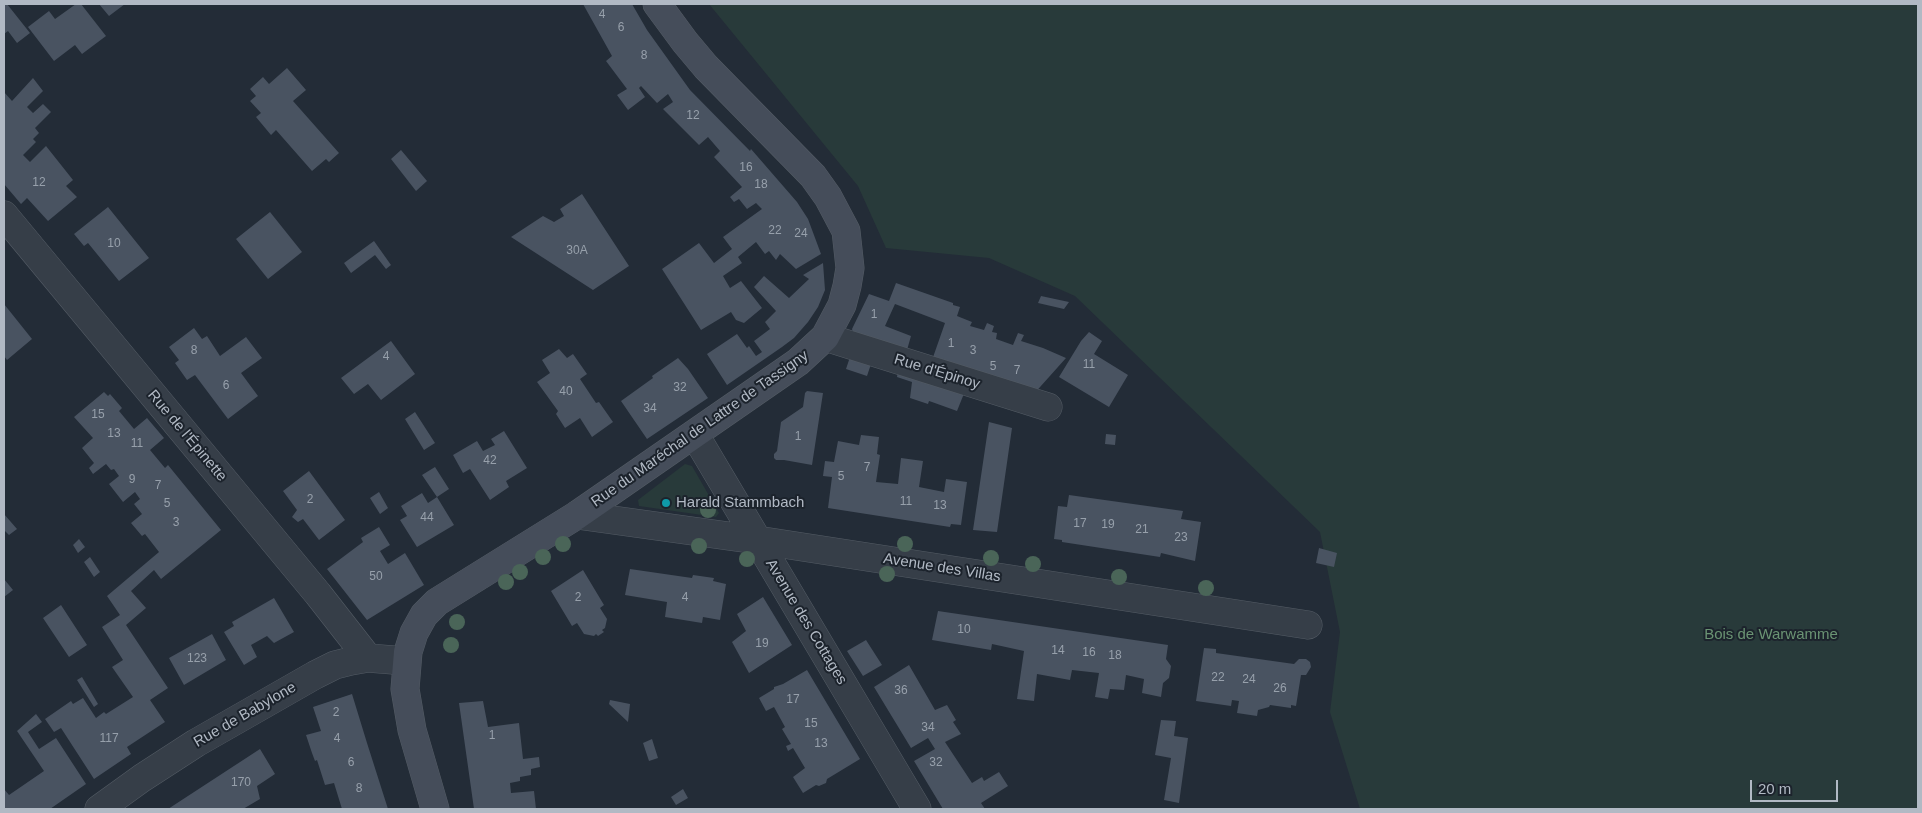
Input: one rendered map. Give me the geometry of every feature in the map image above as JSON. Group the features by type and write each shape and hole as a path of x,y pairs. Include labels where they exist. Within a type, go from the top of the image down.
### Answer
{"street":[{"name":"Rue du Maréchal de Lattre de Tassigny","path":"434,809 406,701 406,661 410,643 418,624 437,602 577,515 798,362 825,337 842,305 848,286 850,268 846,231 828,197 813,176 706,67 684,42 657,4"},
{"name":"Rue de l'Épinette","path":"4,215 312,587 368,658"},
{"name":"Rue d'Épinoy","path":"825,337 1048,407"},
{"name":"Avenue des Cottages","path":"695,435 917,809"},
{"name":"Avenue des Villas","path":"577,515 757,540 1308,624"},
{"name":"Rue de Babylone","path":"102,808 142,778 196,743 335,665 368,658 406,661"}],"green space":[{"name":"Bois de Warwamme","path":"709,4 1918,4 1918,809 1360,809 1330,712 1340,632 1320,532 1075,296 989,258 886,248 858,186"},
{"path":"685,464 692,466 719,513 716,517 639,506 638,500"}],"building":[{"path":"4,4 7,4 30,33 17,43 8,31 4,34"},
{"path":"76,4 81,4 106,36 82,54 75,45 54,61 28,27 49,11 55,19"},
{"path":"99,4 125,4 109,16"},
{"path":"583,4 632,4 647,30 690,90 750,151 751,149 797,202 808,219 821,254 796,269 780,254 776,260 769,251 765,254 756,242 738,257 742,263 723,276 730,288 741,281 762,308 744,323 736,320 731,312 701,330 662,269 699,243 714,263 732,249 723,237 762,209 756,203 747,209 739,199 734,202 730,197 742,187 714,157 720,151 708,137 699,145 663,109 673,102 668,94 657,103 641,86 639,88 645,97 628,110 617,95 627,89 606,61 612,56"},
{"path":"287,68 306,90 293,101 339,153 329,162 326,159 312,171 276,130 271,135 256,117 261,113 250,101 256,96 250,89 263,77 269,84"},
{"path":"33,78 43,91 27,107 33,113 43,104 51,112 35,128 39,133 33,139 36,142 23,155 30,162 46,146 73,180 66,186 77,197 48,221 27,198 21,204 4,184 4,92 12,101"},
{"path":"401,150 427,181 416,191 391,159"},
{"path":"582,194 629,266 593,290 511,237 543,216 554,222 564,216 560,209"},
{"path":"108,207 149,258 119,281 88,243 84,246 74,234"},
{"path":"270,212 302,252 268,279 236,239"},
{"path":"374,241 391,265 386,269 375,255 351,273 344,263"},
{"path":"823,263 825,290 818,307 808,322 794,338 727,385 707,354 737,334 747,348 749,346 756,356 762,352 754,341 770,329 765,322 776,311 754,287 764,276 789,298 809,279 803,275"},
{"path":"896,283 953,303 953,305 960,307 957,316 972,322 970,326 984,330 987,323 994,326 992,332 997,333 996,339 1013,345 1018,333 1024,335 1021,341 1066,358 1032,396 931,363 945,323 895,304 885,326 911,336 907,350 855,338 852,329 869,294 889,301"},
{"path":"1041,296 1069,302 1064,309 1038,303"},
{"path":"4,304 32,339 7,360 4,356"},
{"path":"194,328 202,339 207,336 220,356 246,337 262,358 241,373 258,396 228,419 195,375 187,380 175,363 179,360 169,347"},
{"path":"1089,332 1102,341 1094,354 1128,375 1109,407 1059,377 1081,341"},
{"path":"391,341 415,374 381,400 368,384 354,394 341,378"},
{"path":"559,349 567,358 573,354 587,374 580,379 596,403 599,402 613,422 592,437 580,418 565,428 556,414 558,411 537,382 550,373 542,360"},
{"path":"851,354 872,361 867,376 846,369"},
{"path":"678,358 708,398 647,439 621,401"},
{"path":"898,370 965,391 957,411 929,401 928,404 910,398 912,382 897,377"},
{"path":"807,391 823,393 812,465 776,460 774,454 777,451 781,422 803,407"},
{"path":"104,392 108,396 110,394 122,408 119,411 134,429 147,418 164,438 150,450 165,468 168,465 221,530 161,579 154,570 131,591 146,608 126,625 168,688 150,700 165,722 127,747 131,754 94,779 61,728 54,732 45,719 71,701 73,704 83,698 96,718 133,697 112,667 123,660 102,627 120,615 107,596 159,552 145,534 142,536 131,523 142,514 134,504 140,499 135,492 123,502 109,484 119,476 114,469 111,470 106,464 93,474 89,468 94,463 82,448 93,438 74,417"},
{"path":"415,412 435,443 424,450 405,419"},
{"path":"989,422 1012,428 997,532 973,530"},
{"path":"504,431 527,468 506,481 509,487 490,500 470,469 463,473 453,455 477,441 483,451 495,445 491,439"},
{"path":"1106,434 1116,435 1115,445 1105,444"},
{"path":"861,435 879,437 877,454 880,455 876,482 898,484 901,458 923,461 919,487 944,492 946,479 967,482 961,525 951,524 950,527 828,508 832,477 823,476 825,461 834,462 838,441 859,445"},
{"path":"435,467 449,489 437,497 422,475"},
{"path":"309,471 345,520 319,540 303,519 298,522 292,517 297,510 283,491"},
{"path":"379,492 388,508 380,514 370,498"},
{"path":"422,493 428,503 437,497 454,525 417,547 400,520 407,516 401,506"},
{"path":"1069,495 1183,511 1181,519 1201,522 1195,561 1161,553 1160,557 1062,542 1062,540 1054,539 1058,506 1067,507"},
{"path":"4,514 17,529 9,535 4,530"},
{"path":"379,527 390,545 380,551 388,564 405,553 424,585 367,620 327,569 363,542 361,538"},
{"path":"79,539 85,547 78,553 73,545"},
{"path":"1319,548 1337,553 1334,567 1316,563"},
{"path":"90,557 100,572 94,577 84,562"},
{"path":"630,569 692,578 693,575 714,578 713,581 726,584 720,620 703,617 702,623 665,617 667,602 625,595"},
{"path":"583,570 604,605 600,608 607,619 605,628 602,630 604,632 598,636 596,634 594,636 584,634 577,623 572,626 551,591"},
{"path":"4,579 13,590 4,597"},
{"path":"763,597 792,645 749,673 732,642 746,631 737,614"},
{"path":"274,598 294,632 274,643 267,636 251,645 257,657 244,665 224,632 234,626 232,622"},
{"path":"61,605 87,645 69,657 43,618"},
{"path":"938,611 1168,645 1166,659 1171,666 1169,678 1163,683 1161,697 1142,693 1144,679 1126,675 1124,690 1110,689 1108,699 1095,697 1099,673 1072,670 1070,680 1037,674 1034,701 1017,699 1024,651 992,644 991,650 932,640"},
{"path":"212,634 226,660 184,685 169,658"},
{"path":"866,640 882,665 863,676 847,651"},
{"path":"1204,648 1216,649 1216,653 1294,664 1299,659 1306,659 1310,662 1311,667 1306,675 1301,675 1296,706 1291,705 1291,708 1270,705 1258,710 1257,716 1237,713 1239,701 1232,700 1231,706 1196,701"},
{"path":"909,665 935,710 947,705 956,720 953,722 961,734 945,742 972,783 982,777 984,781 999,772 1008,786 981,803 985,809 943,809 914,761 935,749 928,738 911,748 874,687"},
{"path":"807,670 860,759 827,779 826,783 819,786 816,785 803,793 793,777 805,768 793,748 788,751 786,746 791,744 782,729 785,727 774,707 766,711 759,698 774,689 774,687"},
{"path":"82,677 98,704 94,707 77,680"},
{"path":"352,694 388,809 342,809 334,783 325,785 306,735 321,731 313,707"},
{"path":"610,700 630,704 628,722 609,704"},
{"path":"483,701 488,727 519,723 523,759 539,757 540,767 531,769 531,775 520,777 520,781 510,783 511,793 534,791 536,809 474,809 459,703"},
{"path":"36,714 42,722 28,732 39,749 56,738 86,784 50,809 6,809 4,807 4,789 9,795 44,771 17,731"},
{"path":"1161,720 1176,721 1174,736 1188,738 1179,803 1164,800 1171,758 1155,755"},
{"path":"652,739 658,758 649,761 643,743"},
{"path":"260,749 275,774 257,786 260,799 243,809 168,809"},
{"path":"683,789 688,798 676,805 671,797"}],"place":[{"name":"Harald Stammbach","path":"666,503"}]}
